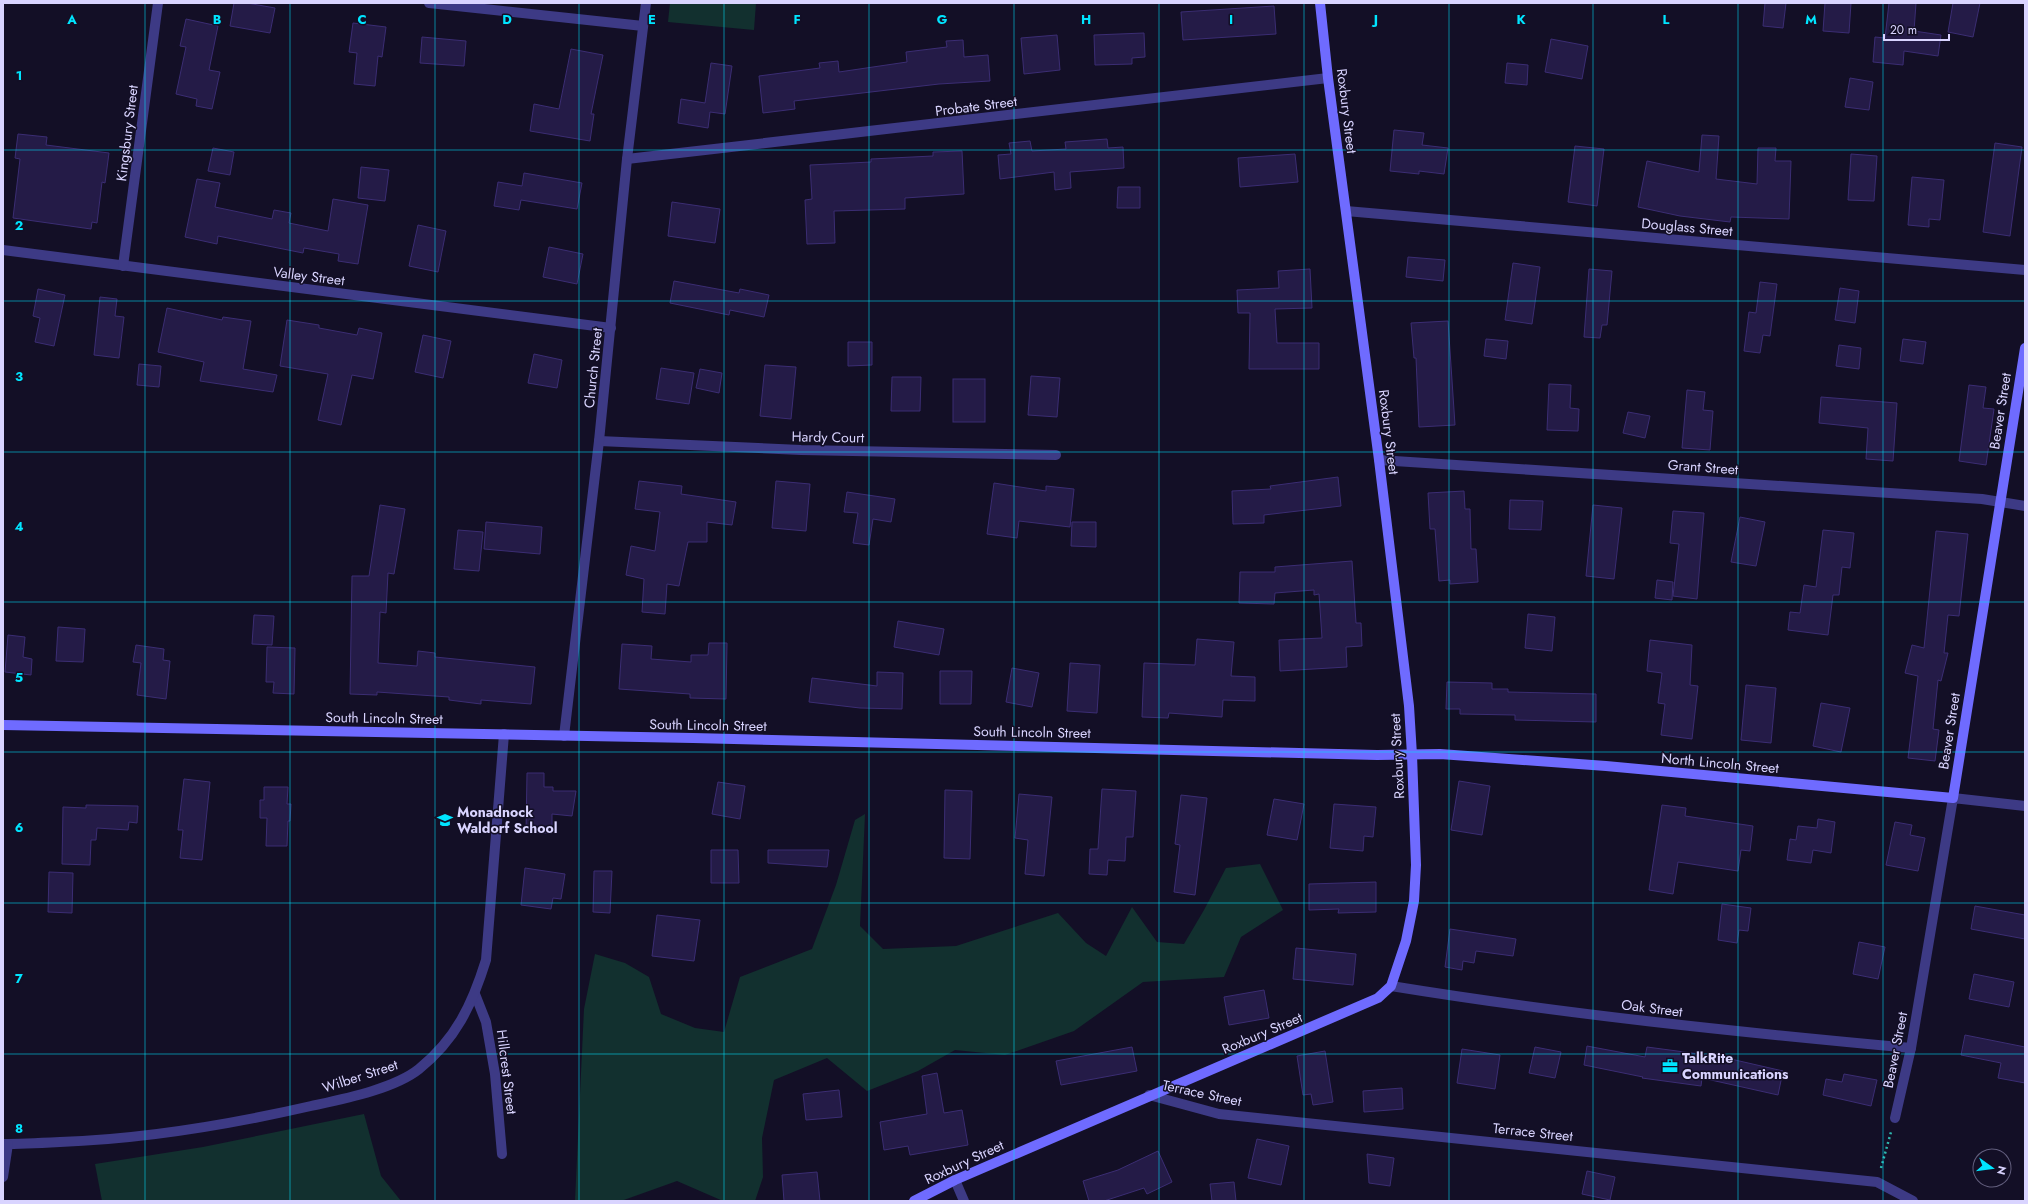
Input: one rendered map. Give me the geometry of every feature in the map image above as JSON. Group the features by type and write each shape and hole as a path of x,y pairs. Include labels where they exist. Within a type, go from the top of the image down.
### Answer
{"street":[{"name":"Kingsbury Street","path":"124,266 158,3"},
{"path":"429,3 643,26"},
{"name":"Church Street","path":"564,736 599,440 627,159 646,3"},
{"name":"Roxbury Street","path":"914,1201 955,1180 1149,1095 1358,1008 1378,998 1391,986 1406,941 1414,901 1416,858 1409,706 1379,460 1328,78 1320,3"},
{"name":"Probate Street","path":"627,159 1328,78"},
{"name":"Douglass Street","path":"1346,211 2025,270"},
{"name":"Valley Street","path":"3,250 611,328"},
{"name":"Beaver Street","path":"1895,1118 1911,1048 1953,798 1999,501 2025,348"},
{"name":"Hardy Court","path":"599,440 801,450 1056,456"},
{"name":"Grant Street","path":"1379,460 1999,501 2025,506"},
{"name":"South Lincoln Street","path":"3,725 504,734 1412,755"},
{"name":"Wilber Street","path":"6,1144 101,1140 182,1131 248,1120 347,1098 395,1082 418,1070 442,1048 459,1024 475,994 487,954 504,734"},
{"name":"North Lincoln Street","path":"1412,755 1440,754 1606,766 2025,806"},
{"name":"Oak Street","path":"1391,986 1482,1001 1755,1034 1911,1048"},
{"name":"Hillcrest Street","path":"475,994 486,1022 494,1067 502,1154"},
{"name":"Terrace Street","path":"1149,1095 1219,1114 1877,1182 1913,1201"},
{"path":"3,1177 6,1144"},
{"path":"955,1180 964,1201"}],"path":[{"path":"1877,1182 1895,1118"}],"green space":[{"path":"670,3 756,3 754,30 668,22"},
{"path":"865,814 860,926 883,949 956,946 1058,913 1086,943 1106,956 1132,907 1157,942 1184,944 1226,868 1260,864 1283,910 1241,937 1224,977 1143,982 1074,1031 1005,1055 955,1050 918,1071 867,1091 827,1058 774,1080 762,1138 763,1177 755,1201 723,1201 677,1181 621,1201 575,1201 584,1009 595,954 625,963 649,977 661,1014 695,1028 724,1032 740,977 812,949 836,885 855,820"},
{"path":"364,1114 381,1176 401,1201 102,1201 95,1164 203,1147"}],"building":[{"path":"234,3 247,3 275,8 270,33 230,26"},
{"path":"1765,3 1786,3 1783,28 1763,26"},
{"path":"1825,3 1851,3 1849,33 1823,31"},
{"path":"1889,3 1916,3 1914,31 1941,35 1938,56 1904,51 1903,65 1873,62 1875,37 1885,38"},
{"path":"1953,3 1980,3 1973,37 1948,32"},
{"path":"1274,6 1276,34 1183,40 1181,12"},
{"path":"186,19 218,26 209,70 220,72 212,109 196,106 197,99 176,94 186,47 180,46"},
{"path":"353,23 386,27 382,57 378,56 375,86 354,84 357,53 349,52"},
{"path":"1144,33 1145,57 1132,58 1132,64 1095,65 1094,35"},
{"path":"1057,35 1060,70 1024,74 1021,38"},
{"path":"422,37 466,41 464,66 420,63"},
{"path":"1551,39 1588,46 1582,79 1545,72"},
{"path":"963,40 964,57 988,55 990,81 939,84 794,101 795,109 763,113 759,76 820,68 819,63 838,61 839,72 907,62 906,52 947,47 946,41"},
{"path":"571,49 603,55 591,114 594,114 590,141 530,131 534,104 559,109"},
{"path":"711,63 732,66 725,114 710,112 708,128 678,123 681,99 705,103"},
{"path":"1507,63 1528,65 1527,85 1505,83"},
{"path":"1850,78 1873,82 1869,110 1845,107"},
{"path":"1394,130 1424,133 1422,145 1448,148 1444,174 1419,171 1419,174 1390,171"},
{"path":"18,134 47,137 46,145 109,153 105,183 102,182 97,223 92,222 91,229 13,218 20,159 15,158"},
{"path":"1702,135 1719,136 1716,179 1757,184 1758,148 1776,148 1775,161 1791,161 1789,219 1731,217 1730,222 1680,216 1638,207 1647,161 1699,172"},
{"path":"1107,139 1108,148 1123,147 1124,168 1070,172 1071,188 1055,190 1054,172 1000,179 998,155 1011,154 1009,143 1030,141 1032,151 1066,149 1065,142"},
{"path":"1995,143 2022,147 2010,236 1983,232"},
{"path":"1575,146 1604,149 1597,206 1568,202"},
{"path":"213,148 234,152 230,175 208,171"},
{"path":"962,151 964,194 905,198 905,209 834,211 835,243 807,244 805,200 812,199 810,165 871,162 871,159 933,156 933,152"},
{"path":"1295,154 1298,182 1240,187 1238,158"},
{"path":"1851,154 1877,156 1874,201 1848,200"},
{"path":"361,167 389,170 385,201 358,198"},
{"path":"524,173 582,183 577,209 521,200 519,210 494,206 498,182 522,186"},
{"path":"1912,177 1944,180 1940,220 1929,219 1929,227 1908,225"},
{"path":"197,179 220,183 215,207 272,219 274,210 291,213 289,223 328,231 333,199 368,205 358,264 338,261 339,254 304,248 303,253 218,236 217,244 185,237"},
{"path":"1118,187 1140,187 1140,208 1117,208"},
{"path":"672,202 720,209 715,243 668,236"},
{"path":"418,225 446,231 438,272 409,266"},
{"path":"549,247 583,254 577,284 543,277"},
{"path":"1408,257 1445,260 1443,281 1406,277"},
{"path":"1513,263 1540,267 1532,324 1505,320"},
{"path":"1310,269 1312,308 1275,309 1277,343 1319,343 1319,369 1249,369 1250,313 1238,313 1237,290 1279,288 1278,271"},
{"path":"1589,269 1612,271 1607,325 1602,325 1600,338 1584,337"},
{"path":"674,281 739,293 740,289 769,295 764,317 730,310 729,315 670,303"},
{"path":"1760,282 1777,284 1770,336 1763,335 1760,353 1744,351 1749,312 1756,313"},
{"path":"1840,288 1859,291 1855,323 1835,320"},
{"path":"38,289 65,295 54,346 35,342 40,318 33,316"},
{"path":"100,297 117,299 115,316 124,317 119,358 94,355"},
{"path":"167,308 222,320 223,317 251,321 243,369 277,375 273,392 200,381 204,362 158,352"},
{"path":"287,320 319,325 319,328 357,335 359,328 382,333 373,379 352,375 341,425 318,420 328,374 280,366"},
{"path":"1448,321 1455,425 1419,427 1416,358 1414,358 1411,323"},
{"path":"423,335 451,341 443,378 415,372"},
{"path":"1486,339 1508,341 1506,359 1484,356"},
{"path":"1903,339 1926,342 1923,364 1900,361"},
{"path":"848,342 872,342 872,365 848,366"},
{"path":"1839,345 1861,348 1859,369 1836,366"},
{"path":"534,354 562,360 557,388 528,383"},
{"path":"139,364 161,366 159,387 137,385"},
{"path":"765,365 796,367 791,419 760,416"},
{"path":"661,368 694,373 689,404 656,399"},
{"path":"700,369 722,373 719,393 696,388"},
{"path":"1031,376 1060,378 1057,417 1028,415"},
{"path":"892,377 921,377 920,411 891,411"},
{"path":"953,379 985,379 985,422 953,422"},
{"path":"1549,384 1571,385 1570,408 1579,409 1578,431 1547,430"},
{"path":"1969,385 1986,387 1983,408 1994,409 1986,465 1959,461"},
{"path":"1687,390 1705,392 1703,410 1713,411 1710,450 1682,448"},
{"path":"1821,397 1897,403 1893,461 1866,459 1868,428 1819,423"},
{"path":"1628,412 1650,416 1645,438 1623,433"},
{"path":"1338,477 1341,506 1264,515 1264,523 1233,524 1232,491 1271,489 1270,486"},
{"path":"639,481 682,486 681,494 736,502 732,525 707,522 707,542 688,542 679,586 667,584 665,614 642,612 644,579 626,575 631,546 655,551 660,512 635,509"},
{"path":"776,481 810,484 806,531 772,528"},
{"path":"994,483 1046,491 1046,486 1074,489 1070,527 1019,521 1017,538 987,534"},
{"path":"1464,491 1465,509 1470,509 1471,549 1476,549 1478,582 1450,584 1450,580 1439,581 1435,529 1430,529 1428,493"},
{"path":"847,492 895,499 891,522 873,519 869,545 853,543 858,513 844,512"},
{"path":"1510,500 1543,501 1541,530 1509,529"},
{"path":"380,505 405,509 394,574 388,573 386,613 380,612 378,663 417,666 418,651 435,653 435,657 535,667 531,704 481,700 481,704 449,700 449,697 377,692 377,695 350,694 352,576 369,576"},
{"path":"1593,505 1622,508 1614,579 1586,576"},
{"path":"1673,511 1704,513 1697,599 1673,596 1679,544 1670,543"},
{"path":"1740,517 1765,522 1756,566 1731,562"},
{"path":"486,522 542,527 540,554 484,549"},
{"path":"1072,522 1096,522 1096,547 1071,546"},
{"path":"458,530 483,532 479,571 454,569"},
{"path":"1823,530 1854,533 1850,568 1842,567 1839,595 1833,595 1828,635 1788,630 1790,612 1800,613 1804,585 1816,587"},
{"path":"1936,531 1968,534 1959,616 1948,615 1944,653 1948,653 1941,681 1938,680 1933,729 1939,730 1935,761 1908,758 1918,676 1905,673 1912,645 1924,648"},
{"path":"1352,561 1356,623 1361,623 1362,646 1346,647 1347,667 1280,671 1279,640 1322,638 1319,594 1314,595 1314,590 1275,593 1274,604 1239,603 1240,572 1275,572 1275,567"},
{"path":"1657,580 1673,582 1672,600 1655,598"},
{"path":"1528,614 1555,617 1552,651 1525,648"},
{"path":"254,615 274,616 272,645 252,644"},
{"path":"898,621 944,629 939,655 894,647"},
{"path":"58,627 85,629 83,662 56,661"},
{"path":"8,635 25,637 23,657 32,659 31,675 5,672"},
{"path":"1197,639 1234,642 1231,676 1255,677 1255,701 1223,700 1222,717 1169,713 1168,718 1142,717 1144,663 1195,665"},
{"path":"1650,640 1692,645 1690,685 1698,686 1692,739 1661,735 1665,704 1658,703 1662,673 1647,671"},
{"path":"709,643 727,643 726,699 690,698 690,694 619,689 622,644 652,646 651,659 691,662 691,655 708,655"},
{"path":"136,645 164,649 163,660 170,661 166,699 137,695 141,663 133,662"},
{"path":"267,647 295,648 294,694 273,693 274,682 266,682"},
{"path":"1070,663 1100,665 1097,713 1067,711"},
{"path":"1012,668 1039,673 1032,707 1006,702"},
{"path":"940,671 972,671 971,704 940,704"},
{"path":"877,672 903,673 902,709 860,708 809,702 812,678 877,686"},
{"path":"1447,682 1492,683 1492,689 1508,689 1508,692 1596,694 1596,722 1515,720 1515,715 1460,714 1460,709 1446,709"},
{"path":"1746,685 1776,688 1771,743 1741,740"},
{"path":"1821,703 1850,708 1841,752 1813,746"},
{"path":"527,773 544,773 544,787 553,787 553,791 576,791 572,816 552,814 552,833 526,833"},
{"path":"184,779 210,782 202,860 180,858 183,830 178,830"},
{"path":"1459,781 1490,786 1482,835 1451,830"},
{"path":"718,782 745,786 740,819 712,814"},
{"path":"264,787 288,787 287,804 291,804 290,821 288,821 287,846 266,846 267,818 260,818 260,800 264,800"},
{"path":"1102,789 1136,791 1133,837 1126,837 1125,861 1108,860 1107,875 1089,874 1090,849 1098,849"},
{"path":"945,790 972,791 970,859 944,858"},
{"path":"1019,794 1052,797 1044,876 1025,874 1028,840 1015,838"},
{"path":"1181,795 1207,798 1195,895 1174,892 1180,845 1175,844"},
{"path":"1274,799 1304,804 1297,840 1267,835"},
{"path":"1334,804 1376,807 1373,837 1364,836 1363,851 1330,848"},
{"path":"86,805 138,806 137,823 129,822 128,830 97,828 96,840 91,840 90,865 62,864 63,807 86,808"},
{"path":"1662,805 1686,808 1685,816 1753,826 1750,851 1741,850 1738,871 1678,862 1673,894 1649,890"},
{"path":"1818,819 1835,822 1831,853 1813,850 1811,863 1787,860 1790,839 1796,840 1798,826 1817,828"},
{"path":"1895,822 1912,825 1910,835 1925,838 1918,871 1886,865"},
{"path":"711,850 738,850 739,883 711,883"},
{"path":"768,850 829,850 827,867 768,863"},
{"path":"525,868 565,874 561,899 553,898 551,909 521,905"},
{"path":"594,871 612,871 610,913 593,912"},
{"path":"49,872 73,873 72,913 48,912"},
{"path":"1376,882 1376,912 1338,913 1339,909 1309,910 1309,884"},
{"path":"1722,904 1751,908 1748,931 1739,930 1737,943 1718,940"},
{"path":"1975,906 2025,915 2025,939 1971,929"},
{"path":"657,915 700,920 694,961 652,956"},
{"path":"1450,929 1516,939 1513,956 1476,951 1474,963 1463,961 1462,970 1445,967"},
{"path":"1859,942 1885,947 1878,979 1853,974"},
{"path":"1296,948 1356,954 1353,985 1293,979"},
{"path":"1974,974 2014,982 2009,1007 1969,999"},
{"path":"1264,990 1269,1018 1229,1025 1224,997"},
{"path":"1965,1035 2025,1047 2025,1083 1998,1078 2001,1063 1961,1055"},
{"path":"1587,1046 1645,1057 1647,1047 1722,1057 1783,1071 1778,1095 1702,1078 1701,1086 1642,1078 1643,1077 1584,1065"},
{"path":"1132,1047 1137,1071 1061,1085 1056,1061"},
{"path":"1535,1047 1561,1052 1555,1078 1529,1073"},
{"path":"1462,1049 1500,1055 1495,1089 1457,1083"},
{"path":"1325,1051 1333,1102 1313,1105 1311,1094 1303,1095 1297,1056"},
{"path":"937,1073 944,1113 962,1110 968,1145 910,1155 908,1146 884,1150 880,1122 927,1114 922,1076"},
{"path":"1844,1074 1877,1080 1871,1106 1823,1095 1826,1079 1842,1082"},
{"path":"1402,1088 1403,1109 1364,1112 1363,1091"},
{"path":"839,1090 842,1117 806,1120 803,1094"},
{"path":"1257,1139 1289,1146 1281,1185 1248,1178"},
{"path":"1158,1151 1172,1182 1147,1194 1144,1188 1104,1201 1089,1201 1083,1181 1118,1170"},
{"path":"1367,1154 1394,1158 1390,1186 1369,1183"},
{"path":"1587,1171 1615,1177 1610,1200 1582,1194"},
{"path":"817,1172 820,1201 784,1201 782,1175"},
{"path":"1234,1182 1236,1201 1212,1201 1210,1184"}],"place":[{"name":"Monadnock Waldorf School","path":"445,820"},
{"name":"TalkRite Communications","path":"1670,1066"}]}
